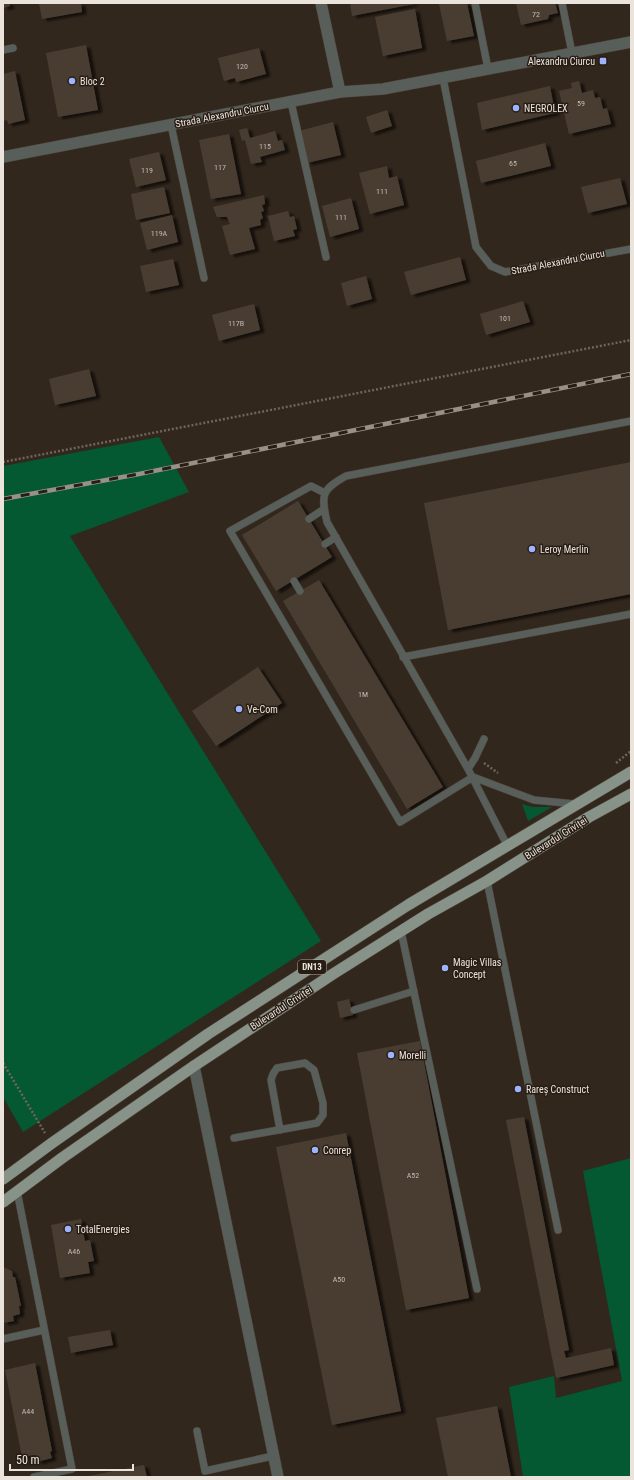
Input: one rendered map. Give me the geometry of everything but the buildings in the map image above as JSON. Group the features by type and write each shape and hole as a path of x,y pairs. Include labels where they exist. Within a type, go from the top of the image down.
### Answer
{"main road":[{"name":"Bulevardul Griviței","path":"3,1179 52,1142 208,1034 408,905 507,844 631,772"},
{"name":"Bulevardul Griviței","path":"3,1202 62,1158 194,1066 401,930 487,881 590,817 631,794"}],"street":[{"path":"321,3 340,92"},
{"name":"Strada Alexandru Ciurcu","path":"3,158 340,92 383,89 631,42"},
{"path":"194,1066 278,1477"}],"lane":[{"path":"475,3 488,69"},
{"path":"562,3 572,53"},
{"path":"3,50 13,48"},
{"name":"Strada Alexandru Ciurcu","path":"443,78 476,247 491,266 505,272 631,249"},
{"path":"291,102 326,257"},
{"path":"171,125 204,278"},
{"path":"507,844 468,768 327,522 323,504 324,493 332,484 346,476 631,421"},
{"path":"324,493 311,486 230,531 400,822 427,801 473,777 534,800 575,804"},
{"path":"309,519 324,509"},
{"path":"325,544 336,537"},
{"path":"294,581 300,591"},
{"path":"403,656 631,614"},
{"path":"468,768 475,758 484,739"},
{"path":"487,881 558,1230"},
{"path":"401,930 477,1289"},
{"path":"354,1010 414,991"},
{"path":"234,1138 280,1130 317,1123 324,1115 323,1103 314,1070 305,1063 277,1068 273,1074 271,1080 280,1130"},
{"path":"16,1191 72,1469 34,1477"},
{"path":"3,1339 44,1330"},
{"path":"196,1431 205,1471 274,1456"}],"path":[{"path":"3,462 631,340"},
{"path":"613,766 631,751"},
{"path":"475,758 502,775"},
{"path":"3,1063 52,1142"}],"green space":[{"path":"159,437 189,492 70,536 321,941 23,1132 3,1097 3,466"},
{"path":"522,804 532,807 552,807 528,821"},
{"path":"631,1158 631,1477 523,1477 509,1387 554,1376 556,1398 622,1381 583,1171"}],"railway":[{"path":"3,499 139,474 631,374"}],"place":[{"name":"Alexandru Ciurcu","path":"603,61"},
{"name":"Bloc 2","path":"72,81"},
{"name":"NEGROLEX","path":"516,108"},
{"name":"Leroy Merlin","path":"532,549"},
{"name":"Ve-Com","path":"239,709"},
{"name":"Magic Villas Concept","path":"445,968"},
{"name":"Morelli","path":"391,1055"},
{"name":"Rareș Construct","path":"518,1089"},
{"name":"Conrep","path":"315,1150"},
{"name":"TotalEnergies","path":"68,1229"}]}
